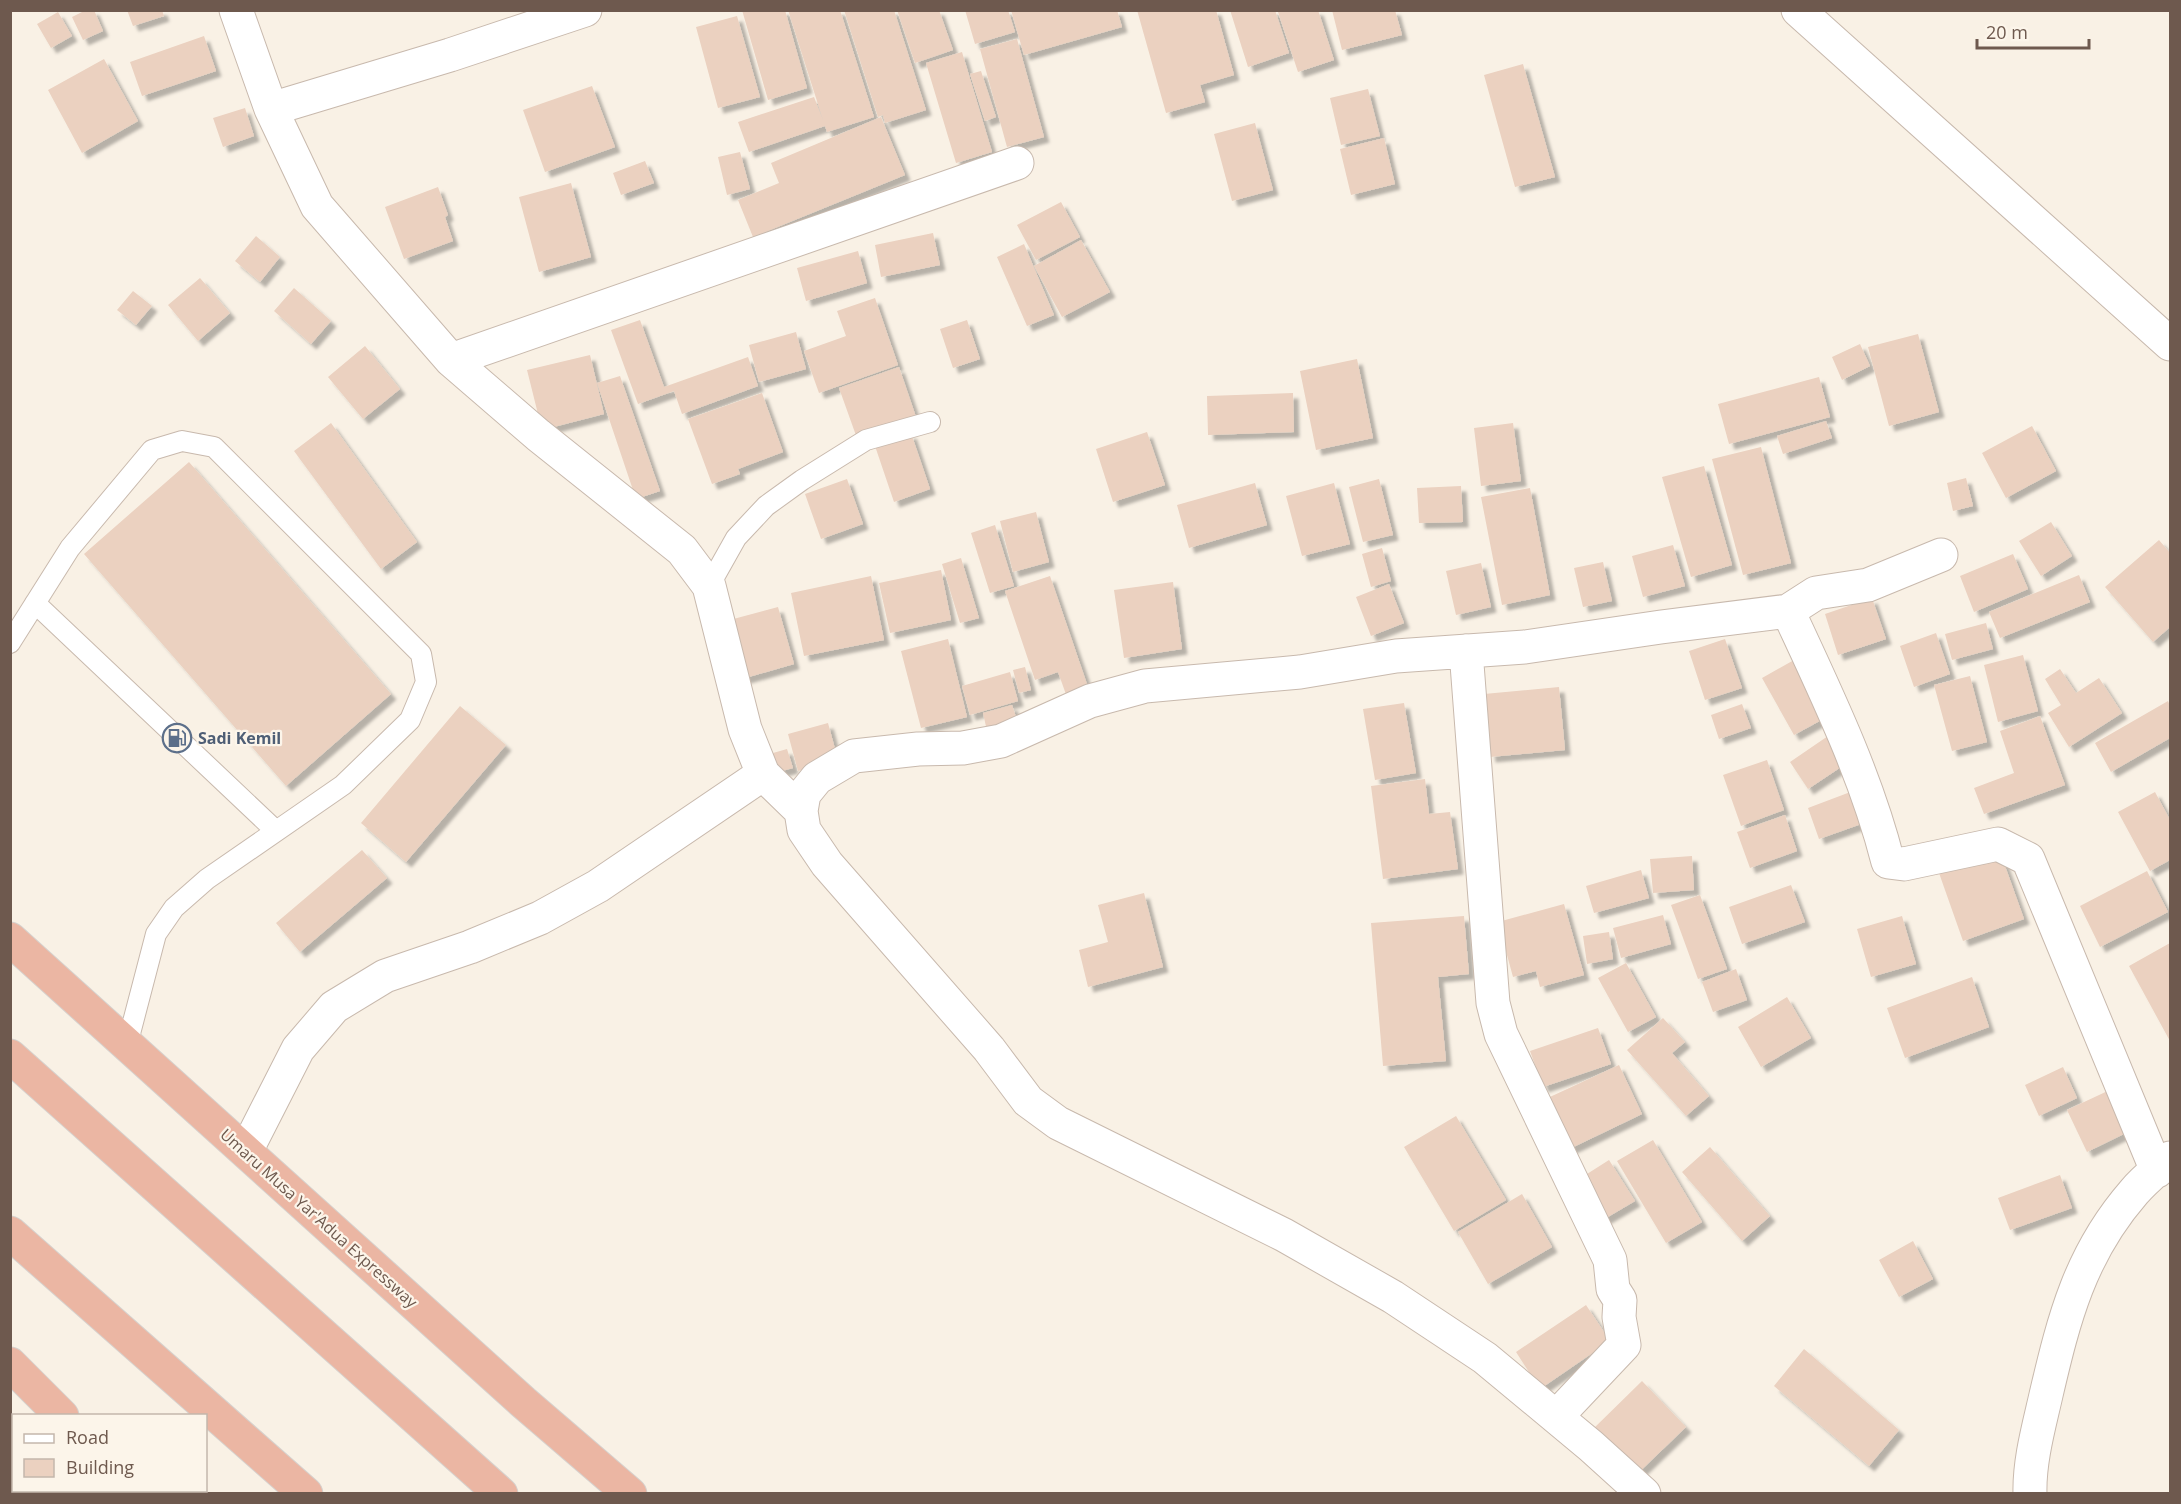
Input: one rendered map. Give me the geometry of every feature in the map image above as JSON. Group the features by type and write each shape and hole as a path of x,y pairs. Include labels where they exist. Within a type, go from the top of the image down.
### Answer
{"highway":[{"name":"Umaru Musa Yar'Adua Expressway","path":"10,939 523,1402 630,1494"},
{"path":"16,1058 501,1494"},
{"path":"10,1233 306,1494"},
{"path":"10,1364 60,1414"}],"street":[{"path":"236,10 271,109 317,206 451,360 538,435 682,550 709,586 745,729 763,774 801,811"},
{"path":"271,109 450,55 585,10"},
{"path":"1798,10 2170,344"},
{"path":"451,360 1017,164"},
{"path":"1644,1494 1485,1358 1393,1298 1284,1235 1058,1123 1028,1101 989,1049 827,864 804,830 801,811 804,794 817,778 854,756 918,748 963,748 1001,741 1090,701 1145,686 1300,672 1396,656 1525,647 1788,611 1815,593 1868,585 1941,555"},
{"path":"1788,611 1839,721 1888,862 1904,864 1998,844 2028,860 2164,1165 2134,1191 2103,1233 2082,1271 2060,1336 2039,1426 2030,1494"},
{"path":"1466,651 1493,1004 1501,1034 1610,1260 1613,1289 1620,1300 1619,1317 1624,1345 1556,1417"},
{"path":"246,1151 298,1049 334,1007 385,976 470,947 540,918 598,886 763,774"}],"lane":[{"path":"709,586 736,538 766,506 802,480 866,440 930,422"},
{"path":"10,643 70,548 152,450 182,441 214,447 421,654 426,682 410,720 343,784 207,879 174,908 156,934 127,1045"},
{"path":"35,603 276,831"}],"building":[{"path":"86,10 94,10 103,31 83,40 72,17"},
{"path":"127,10 162,10 164,16 133,26"},
{"path":"742,10 785,10 807,88 768,100"},
{"path":"788,10 840,10 874,117 827,132 825,126 749,152 738,122 814,97 823,120"},
{"path":"844,10 894,10 926,110 885,123 883,115 878,117"},
{"path":"897,10 939,10 953,50 915,63"},
{"path":"965,10 1008,10 1015,32 975,44"},
{"path":"1011,10 1117,10 1122,27 1024,55"},
{"path":"1137,10 1216,10 1234,75 1200,85 1205,102 1166,113"},
{"path":"1230,10 1275,10 1289,53 1248,67"},
{"path":"1318,10 1334,60 1298,72 1278,12"},
{"path":"1332,10 1395,10 1402,35 1342,50"},
{"path":"58,12 72,36 51,48 37,24"},
{"path":"737,16 760,97 718,108 696,27"},
{"path":"204,36 216,71 142,96 130,62"},
{"path":"1017,39 1044,137 1007,147 980,49"},
{"path":"962,52 992,152 956,163 926,63"},
{"path":"104,59 138,121 82,153 48,90"},
{"path":"1523,64 1555,177 1515,187 1484,75"},
{"path":"981,71 996,117 985,121 970,74"},
{"path":"592,86 615,147 545,172 523,110"},
{"path":"1368,89 1380,136 1341,145 1330,98"},
{"path":"245,108 254,136 223,147 213,118"},
{"path":"881,117 905,175 753,237 738,200 779,183 771,163"},
{"path":"1255,123 1273,190 1232,201 1214,134"},
{"path":"1384,138 1395,184 1351,195 1340,149"},
{"path":"740,152 750,189 727,195 718,157"},
{"path":"645,161 654,183 621,195 613,173"},
{"path":"571,183 591,257 539,272 519,197"},
{"path":"438,187 448,215 445,217 453,241 404,259 385,207"},
{"path":"1061,202 1080,237 1036,260 1017,225"},
{"path":"933,233 940,265 881,277 875,245"},
{"path":"256,236 280,257 260,282 235,261"},
{"path":"1081,240 1110,292 1062,317 1034,266"},
{"path":"1024,244 1054,315 1027,326 997,257"},
{"path":"858,251 867,283 806,301 797,268"},
{"path":"200,278 230,313 198,341 168,305"},
{"path":"294,288 331,321 311,344 274,311"},
{"path":"133,291 152,306 136,325 117,310"},
{"path":"875,298 898,365 819,393 804,351 846,336 837,311"},
{"path":"640,320 664,387 748,357 758,386 682,414 674,391 638,404 611,330"},
{"path":"967,320 980,359 953,368 940,329"},
{"path":"796,332 806,369 759,382 749,345"},
{"path":"1918,334 1939,412 1889,426 1868,347"},
{"path":"1860,344 1870,366 1842,380 1832,357"},
{"path":"365,346 400,389 363,419 328,377"},
{"path":"590,355 604,414 542,430 527,370"},
{"path":"1357,359 1373,438 1316,450 1300,371"},
{"path":"899,367 917,420 858,441 839,388"},
{"path":"620,376 660,491 636,499 597,383"},
{"path":"1819,377 1830,417 1729,444 1718,404"},
{"path":"762,393 783,452 738,469 740,474 712,484 688,419"},
{"path":"1293,393 1294,432 1208,435 1207,396"},
{"path":"1826,421 1832,438 1783,454 1777,436"},
{"path":"331,423 417,542 381,569 294,451"},
{"path":"1513,423 1521,481 1481,486 1474,428"},
{"path":"2032,426 2056,471 2006,498 1982,453"},
{"path":"1147,432 1165,485 1113,502 1096,449"},
{"path":"911,433 930,489 894,502 875,446"},
{"path":"1761,447 1791,563 1743,575 1712,459"},
{"path":"189,462 391,694 286,786 84,554"},
{"path":"1704,466 1732,565 1691,577 1662,477"},
{"path":"1966,478 1973,506 1953,511 1947,483"},
{"path":"847,479 863,524 821,539 805,494"},
{"path":"1379,479 1393,535 1363,542 1349,487"},
{"path":"1255,483 1267,525 1189,548 1177,505"},
{"path":"1334,483 1350,544 1302,556 1286,496"},
{"path":"1461,486 1463,522 1419,523 1417,488"},
{"path":"1530,488 1550,595 1502,605 1481,497"},
{"path":"1036,512 1049,562 1013,572 1000,521"},
{"path":"2051,522 2072,556 2041,576 2019,541"},
{"path":"995,525 1014,586 990,593 971,533"},
{"path":"2159,540 2170,553 2170,627 2153,642 2105,587"},
{"path":"1673,545 1685,586 1643,597 1632,556"},
{"path":"1382,548 1391,581 1371,587 1362,554"},
{"path":"2013,554 2028,589 1974,612 1960,576"},
{"path":"961,558 979,618 960,623 942,564"},
{"path":"1603,562 1612,601 1583,607 1574,568"},
{"path":"1481,563 1491,607 1456,615 1446,571"},
{"path":"941,570 951,620 890,633 879,583"},
{"path":"2079,575 2090,602 2000,638 1989,612"},
{"path":"871,576 884,640 804,656 791,593"},
{"path":"1050,576 1090,693 1068,700 1058,672 1035,680 1005,591"},
{"path":"1173,582 1182,649 1124,658 1114,590"},
{"path":"1389,584 1404,623 1371,636 1356,597"},
{"path":"1872,598 1886,639 1838,655 1825,614"},
{"path":"778,607 794,664 742,679 726,621"},
{"path":"1986,623 1993,649 1952,660 1945,634"},
{"path":"1936,633 1950,674 1914,687 1900,646"},
{"path":"948,639 967,717 921,728 901,651"},
{"path":"1725,639 1742,688 1705,700 1689,651"},
{"path":"2023,655 2038,711 1998,722 1984,665"},
{"path":"1794,660 1825,718 1794,735 1762,678"},
{"path":"1025,667 1031,690 1019,693 1013,670"},
{"path":"2060,669 2076,693 2099,678 2122,713 2069,747 2048,713 2061,705 2045,679"},
{"path":"1010,672 1018,701 970,715 962,686"},
{"path":"1970,676 1987,742 1952,751 1934,685"},
{"path":"1559,687 1565,750 1490,757 1484,694"},
{"path":"2168,701 2170,738 2111,772 2095,743"},
{"path":"1404,703 1416,773 1375,780 1363,709"},
{"path":"1742,704 1751,728 1719,739 1711,715"},
{"path":"1012,705 1018,723 987,731 983,713"},
{"path":"460,706 506,745 406,862 361,823"},
{"path":"2040,716 2065,785 1984,814 1974,788 2014,773 2000,731"},
{"path":"828,723 838,760 798,771 788,734"},
{"path":"1828,736 1847,763 1808,789 1790,762"},
{"path":"787,749 793,768 778,772 773,753"},
{"path":"1767,760 1784,810 1741,826 1723,775"},
{"path":"1425,779 1429,814 1450,812 1458,869 1383,879 1371,786"},
{"path":"1853,791 1864,823 1819,839 1808,808"},
{"path":"2155,792 2170,820 2170,860 2150,871 2118,812"},
{"path":"1785,815 1797,851 1750,868 1737,832"},
{"path":"362,850 387,878 300,952 276,923"},
{"path":"2000,852 2024,919 1963,941 1939,873"},
{"path":"1692,856 1694,890 1653,893 1650,859"},
{"path":"1641,870 1649,898 1594,913 1586,886"},
{"path":"2147,871 2168,912 2100,947 2080,906"},
{"path":"1791,885 1805,922 1742,944 1729,907"},
{"path":"1144,893 1163,967 1088,987 1079,950 1108,942 1098,905"},
{"path":"1700,895 1727,969 1698,979 1671,905"},
{"path":"1564,904 1584,975 1540,987 1536,971 1513,977 1498,922"},
{"path":"1663,915 1671,944 1621,958 1613,928"},
{"path":"1464,916 1469,974 1438,977 1446,1061 1383,1066 1371,923"},
{"path":"1902,916 1916,964 1871,977 1857,929"},
{"path":"1609,932 1613,959 1587,964 1583,936"},
{"path":"2170,943 2170,1041 2129,966"},
{"path":"1626,963 1656,1017 1628,1032 1598,978"},
{"path":"1736,969 1747,1000 1713,1012 1702,982"},
{"path":"1972,977 1989,1027 1905,1058 1887,1008"},
{"path":"1787,997 1811,1038 1761,1067 1738,1027"},
{"path":"1663,1018 1685,1042 1672,1053 1709,1096 1686,1116 1627,1050"},
{"path":"1598,1028 1611,1064 1543,1087 1530,1051"},
{"path":"1619,1065 1642,1114 1563,1152 1539,1102"},
{"path":"2063,1067 2077,1098 2039,1116 2025,1085"},
{"path":"2114,1088 2134,1129 2087,1152 2067,1110"},
{"path":"1456,1116 1506,1200 1454,1231 1404,1147"},
{"path":"1653,1140 1702,1222 1666,1243 1617,1161"},
{"path":"1710,1147 1770,1216 1742,1241 1682,1172"},
{"path":"1609,1160 1635,1201 1601,1221 1576,1181"},
{"path":"2060,1175 2072,1208 2010,1230 1998,1198"},
{"path":"1522,1194 1552,1247 1488,1284 1458,1232"},
{"path":"1913,1241 1933,1279 1899,1297 1879,1260"},
{"path":"1586,1305 1610,1341 1540,1389 1516,1352"},
{"path":"1804,1349 1899,1430 1869,1466 1774,1386"},
{"path":"1642,1381 1686,1427 1634,1477 1591,1431"}],"place":[{"name":"Sadi Kemil","path":"177,738"}]}
